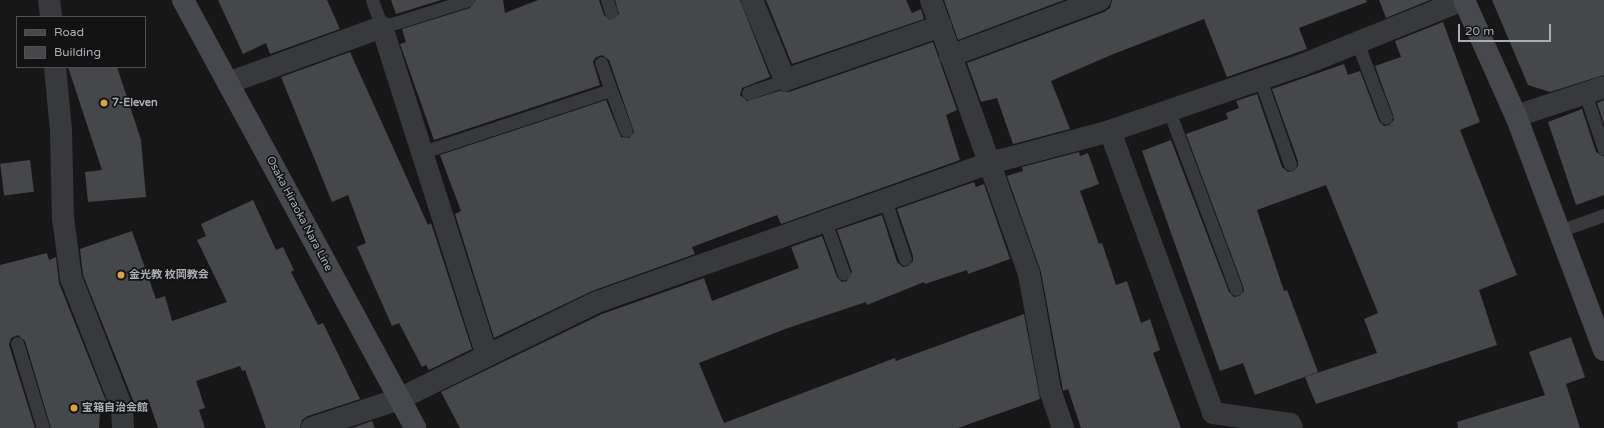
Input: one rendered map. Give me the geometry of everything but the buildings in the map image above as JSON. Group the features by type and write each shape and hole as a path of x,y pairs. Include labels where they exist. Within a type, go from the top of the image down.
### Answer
{"main road":[{"name":"Osaka Hiraoka Nara Line","path":"183,0 415,428"},
{"path":"1463,0 1516,116 1604,350"}],"street":[{"path":"49,0 51,16"},
{"path":"752,0 785,80 941,26"},
{"path":"931,0 1029,274 1050,390 1063,428"},
{"path":"950,56 1100,0"},
{"path":"312,428 399,399 597,302 990,163 1110,131 1169,111 1260,79 1463,0"},
{"path":"228,83 382,27 423,152 486,356"},
{"path":"55,68 61,131 63,218 71,278 122,408 123,428"},
{"path":"1516,116 1595,90"},
{"path":"1110,131 1213,413 1290,424 1292,428"}],"lane":[{"path":"372,0 382,27 468,0"},
{"path":"1357,42 1386,118"},
{"path":"601,63 626,131"},
{"path":"1260,79 1290,164"},
{"path":"748,93 785,80"},
{"path":"423,152 610,90"},
{"path":"1595,90 1604,149"},
{"path":"1169,111 1236,289"},
{"path":"885,200 905,259"},
{"path":"1559,231 1604,214"},
{"path":"825,221 844,274"},
{"path":"17,343 43,428"}],"place":[{"name":"7-Eleven","path":"104,103"},
{"name":"金光教 枚岡教会","path":"121,275"},
{"name":"宝箱自治会館","path":"74,408"}]}
